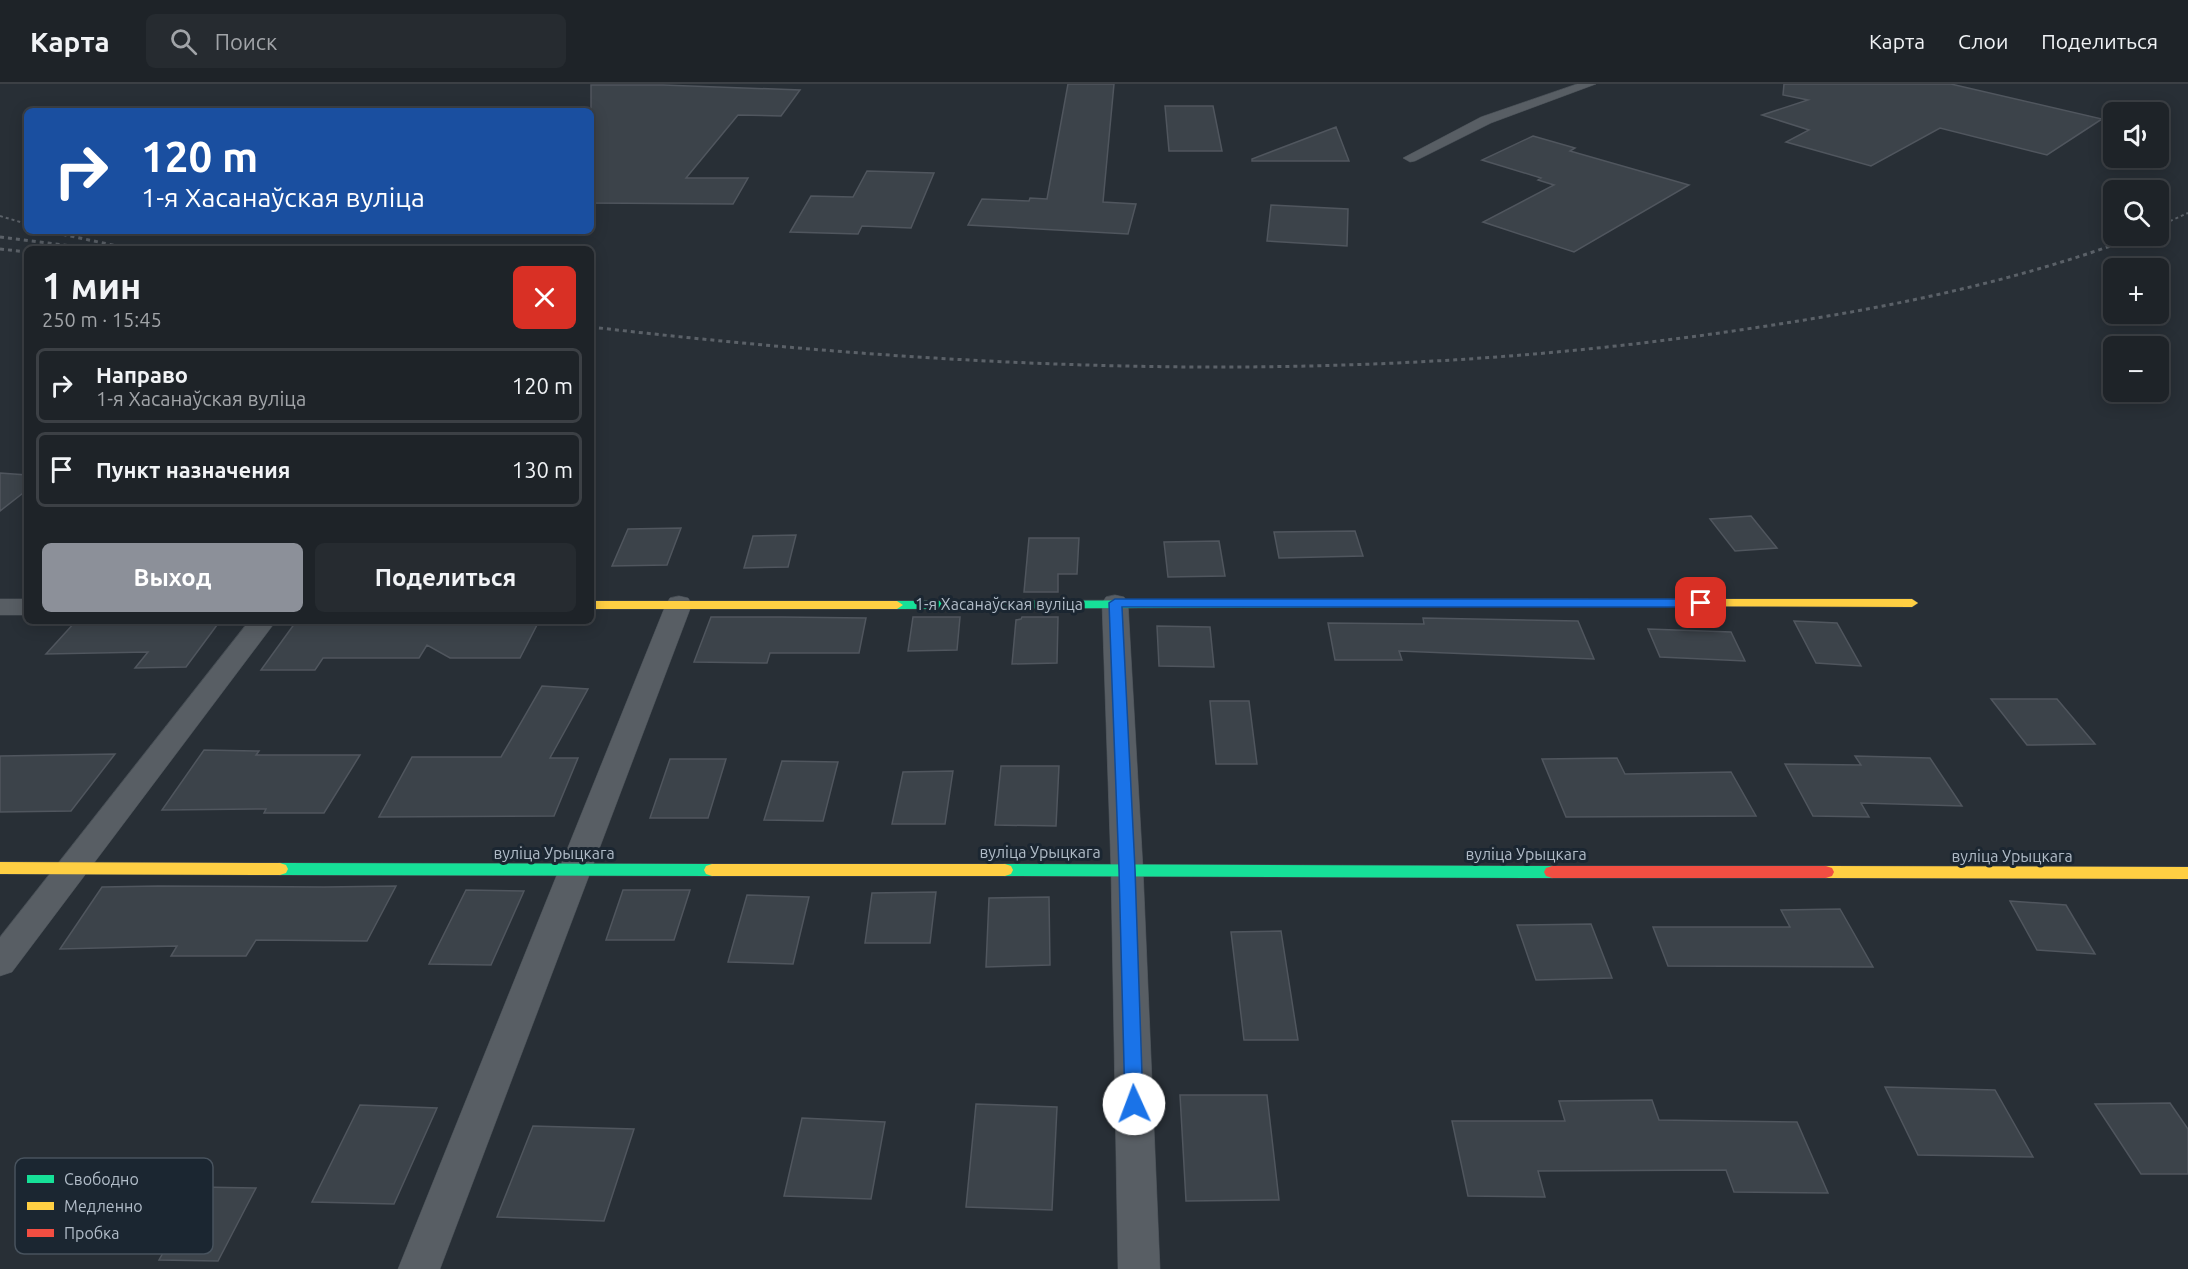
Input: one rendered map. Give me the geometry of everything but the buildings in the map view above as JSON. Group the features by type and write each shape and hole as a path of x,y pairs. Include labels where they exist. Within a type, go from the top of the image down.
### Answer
{"street":[{"path":"1410,158 1486,120 1590,84"},
{"path":"1115,603 1127,869 1139,1269"},
{"name":"1-я Хасанаўская вуліца","path":"594,605 1912,603"},
{"path":"419,1269 679,604"},
{"path":"0,607 24,607"},
{"path":"0,962 261,624"},
{"name":"вуліца Урыцкага","path":"0,868 2188,873"}],"railway":[{"path":"2169,222 2188,213"},
{"path":"0,216 24,223"},
{"path":"61,234 117,246"},
{"path":"0,237 70,246"},
{"path":"594,327 875,354 1017,362 1158,367 1300,366 1442,361 1584,349 1726,332 1831,316 1986,283 2110,246"},
{"path":"0,249 24,252"}],"traffic: fast":[{"path":"897,605 1588,603"},
{"path":"280,869 712,870"},
{"path":"1005,870 1552,872"}],"traffic: slow":[{"path":"1588,603 1912,603"},
{"path":"594,605 897,605"},
{"path":"0,868 280,869"},
{"path":"712,870 1005,870"},
{"path":"1826,872 2188,873"}],"traffic: jam":[{"path":"1552,872 1826,872"}],"route":[{"path":"1134,1104 1127,869 1115,603 1701,603"}]}
